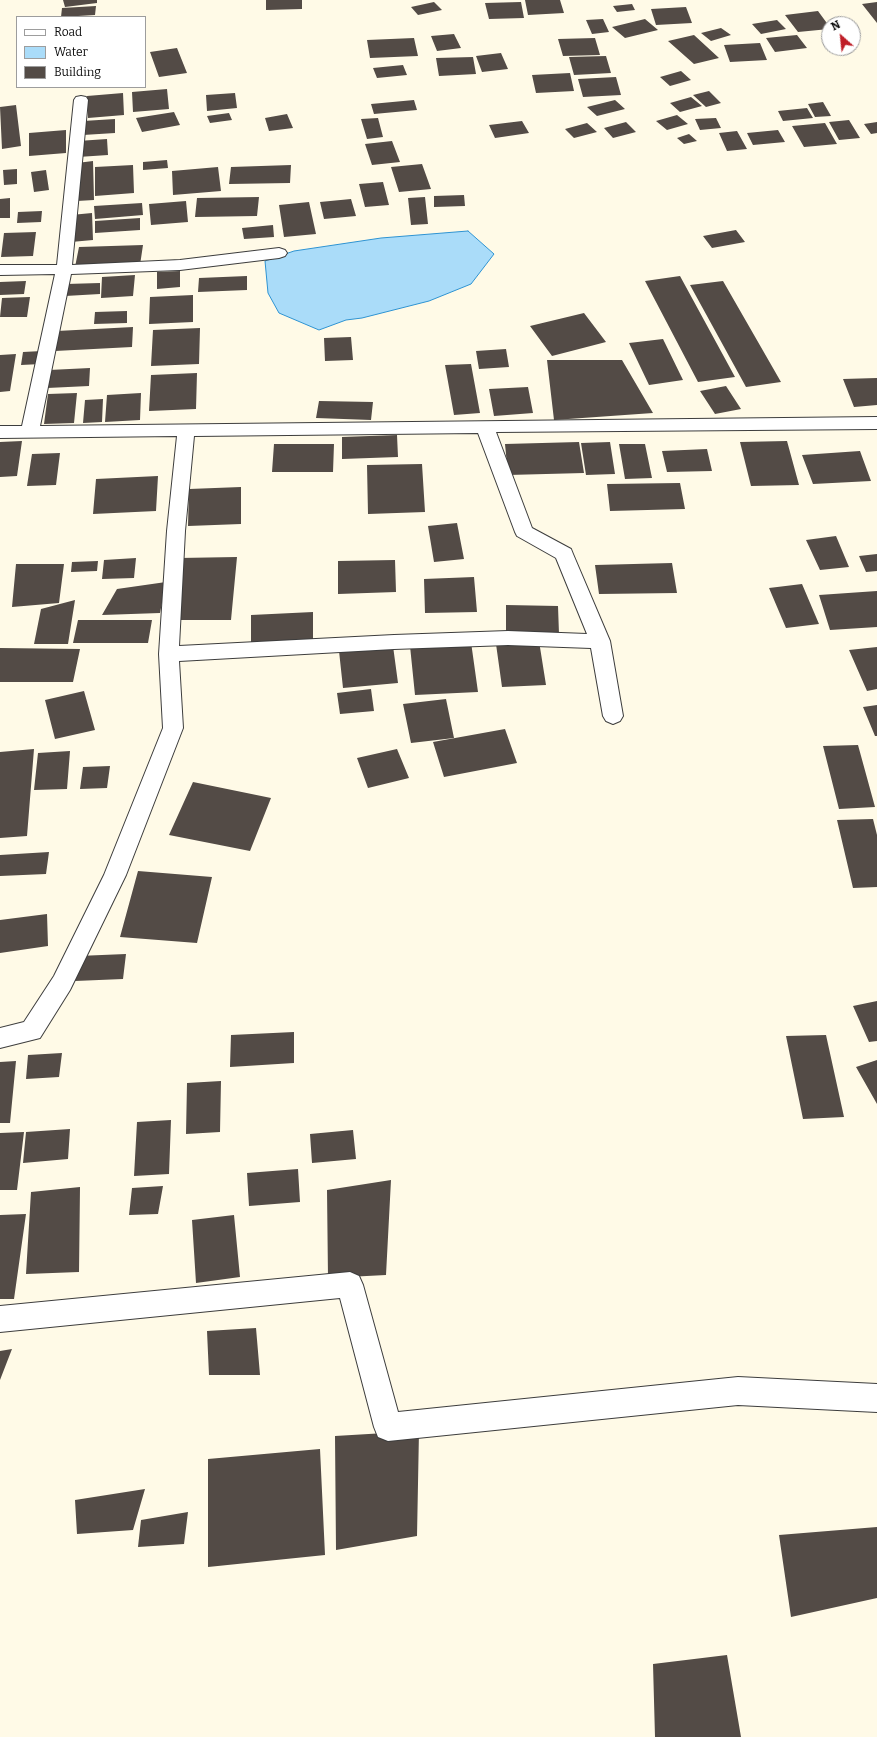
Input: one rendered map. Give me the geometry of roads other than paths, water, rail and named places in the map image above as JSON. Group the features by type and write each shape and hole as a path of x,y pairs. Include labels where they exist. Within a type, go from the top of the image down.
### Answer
{"street":[{"path":"30,432 64,269 81,100"},
{"path":"0,270 109,269 180,265 279,253"},
{"path":"0,432 877,423"},
{"path":"486,427 524,532 564,554 600,642 613,716"},
{"path":"0,1038 32,1031 62,983 115,875 173,728 169,654 176,531 186,429"},
{"path":"169,654 394,642 508,638 600,642"},
{"path":"0,1319 350,1285 388,1427 738,1391 877,1398"}],"water":[{"path":"468,231 494,254 471,284 429,301 362,318 346,320 319,330 279,313 268,293 265,261 294,251 381,238"}]}
